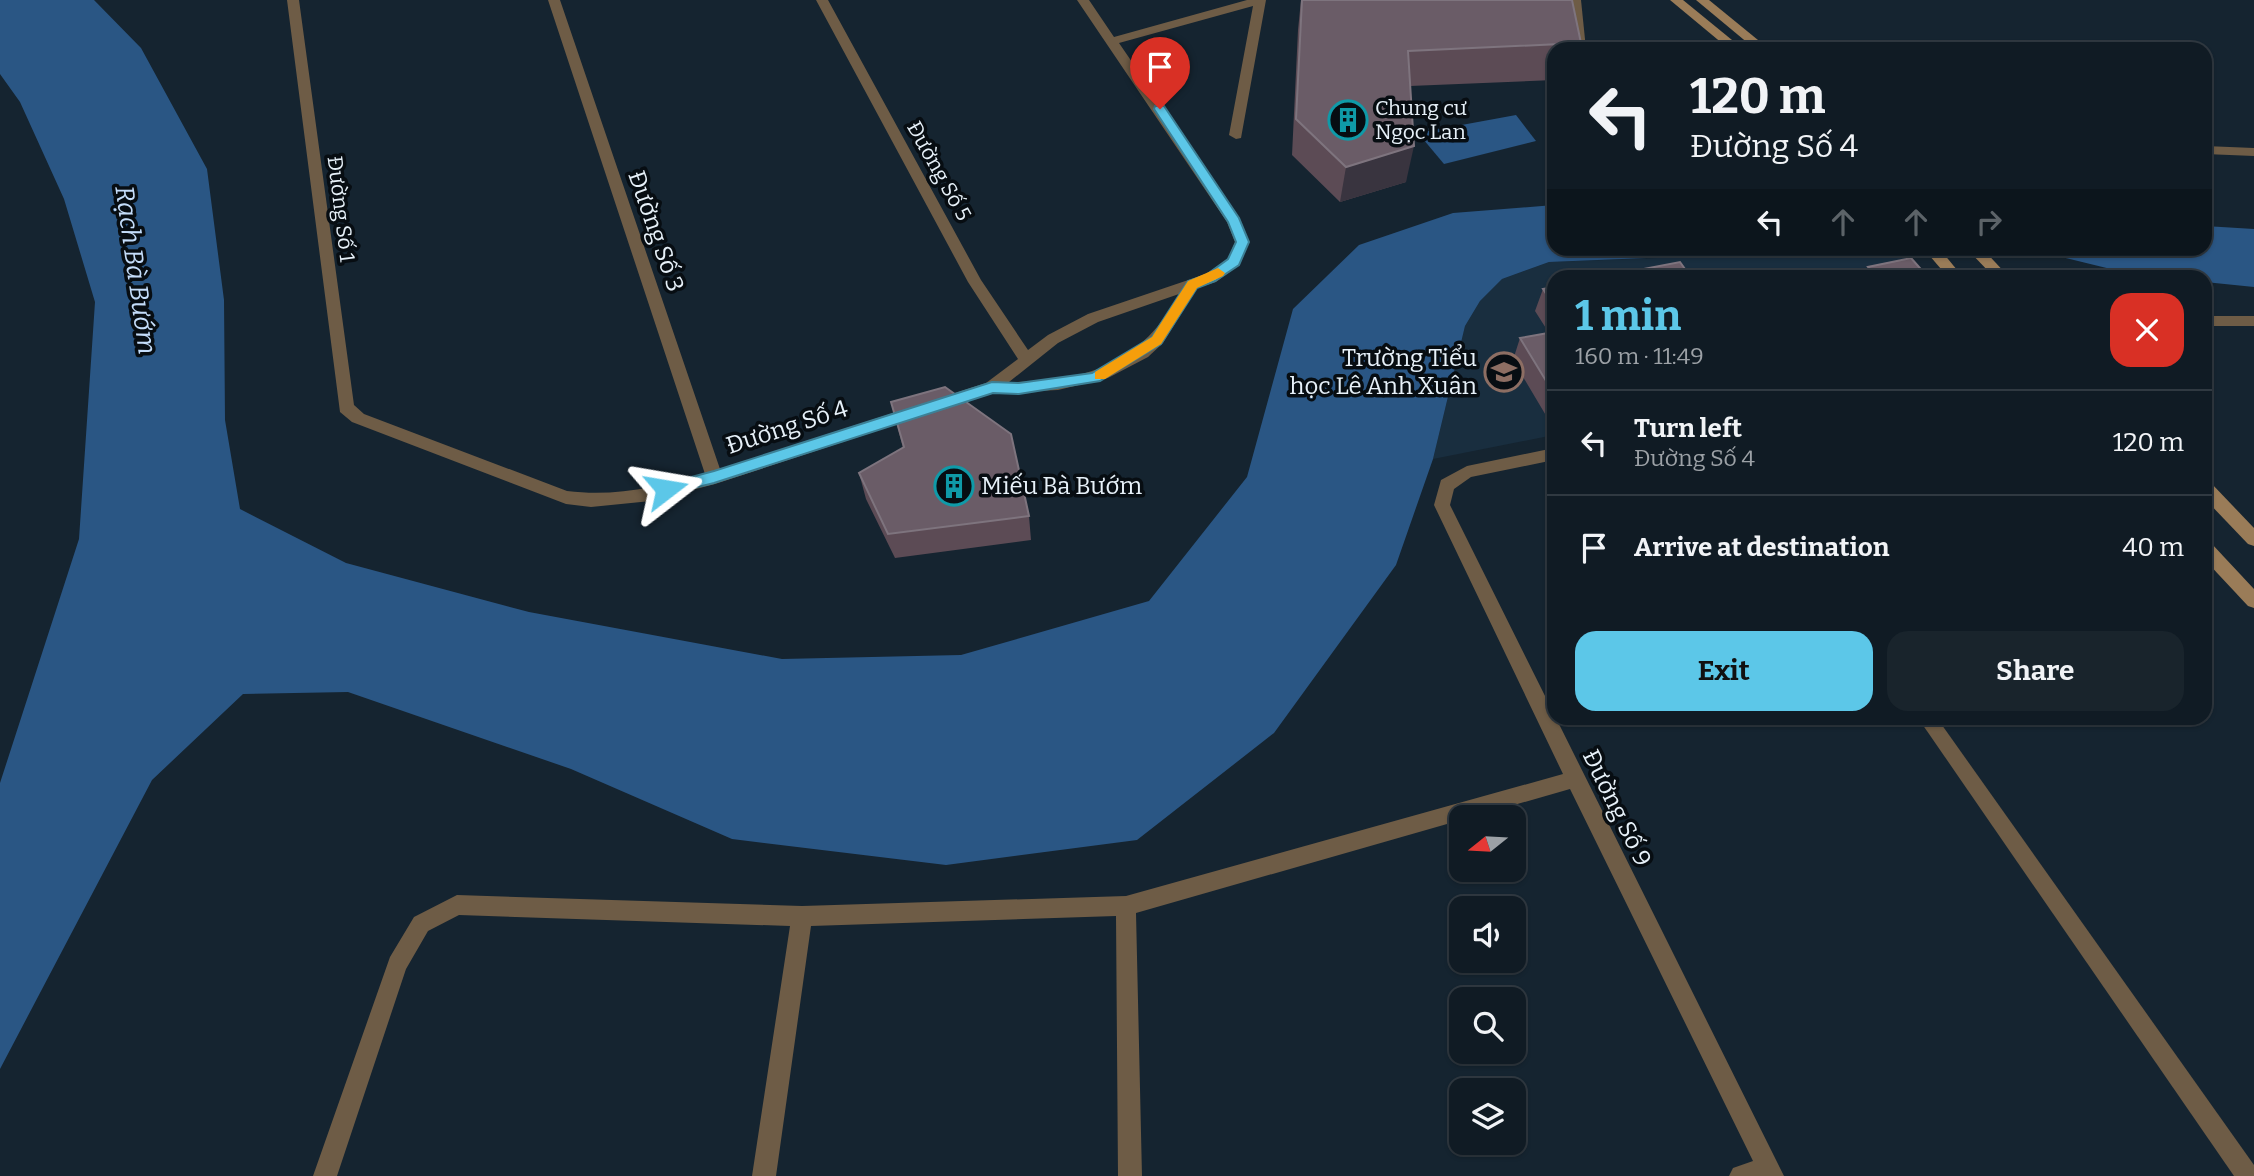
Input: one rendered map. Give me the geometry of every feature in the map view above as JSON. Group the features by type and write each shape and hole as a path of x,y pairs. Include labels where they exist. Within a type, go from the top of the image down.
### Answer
{"street":[{"name":"Đường Số 1","path":"293,0 343,394 346,408 358,418"},
{"name":"Đường Số 3","path":"554,0 714,477"},
{"name":"Đường Số 5","path":"822,0 975,282 1026,359"},
{"path":"1083,0 1114,41 1260,0 1236,135"},
{"path":"1575,0 1579,42"},
{"path":"1676,0 1728,42"},
{"path":"1702,0 1754,42"},
{"name":"Đường Số 4","path":"992,387 1053,339 1093,318 1211,278 1234,262 1242,242 1234,221 1114,41"},
{"path":"2212,150 2254,152"},
{"path":"1937,256 1950,270"},
{"path":"1981,256 1995,270"},
{"name":"Đường Số 4","path":"358,418 588,503 618,501 714,477 992,387 1060,384 1096,377 1120,366 1156,341 1192,284"},
{"path":"2212,321 2254,321"},
{"name":"Đường Số 9","path":"1547,455 1467,472 1447,485 1442,505 1547,722"},
{"path":"2212,495 2254,539"},
{"path":"2212,556 2254,601"},
{"name":"Đường Số 9","path":"1548,725 1770,1172"},
{"path":"1932,725 2248,1176"},
{"path":"325,1176 397,964 421,924 457,905 802,916 1126,906 1575,779"},
{"path":"1126,906 1130,1176"},
{"path":"764,1176 802,916"},
{"path":"1741,1176 1770,1172"}],"shaded area":[{"name":"Trường Tiểu học Lê Anh Xuân","path":"1711,256 1907,256 1923,270 1547,270 1547,436 1433,459 1465,326 1480,301 1502,279 1549,262"}],"water":[{"name":"Rạch Bà Bướm","path":"0,0 94,0 141,48 207,169 224,300 225,420 240,509 346,563 529,612 782,659 961,655 1149,601 1247,477 1293,309 1359,245 1453,213 1547,206 1547,256 1696,256 1549,262 1502,279 1480,301 1465,326 1433,459 1396,565 1274,733 1137,840 946,865 732,839 571,769 348,692 243,694 152,780 0,1069 0,783 79,539 95,302 64,199 20,102 0,74"},
{"path":"1516,115 1536,141 1444,164 1418,133"},
{"path":"2212,226 2254,229 2254,287 2212,283 2212,270 2115,270 2058,256 2212,256"}],"building":[{"name":"Chung cư Ngọc Lan","path":"1302,0 1572,0 1581,42 1408,51 1414,146 1346,167 1296,119"},
{"path":"1911,258 1922,270 1871,270 1868,267"},
{"path":"1680,262 1686,270 1638,270"},
{"path":"1547,333 1547,382 1520,338"},
{"name":"Miếu Bà Bướm","path":"945,387 1011,434 1029,516 888,534 859,473 904,447 891,402"}],"slow traffic":[{"path":"1100,375 1120,366 1156,341 1175,316 1192,284 1218,273"}],"place":[{"name":"Chung cư Ngọc Lan","path":"1348,120"},
{"name":"Trường Tiểu học Lê Anh Xuân","path":"1504,372"},
{"name":"Miếu Bà Bướm","path":"954,486"}],"route":[{"path":"666,489 714,477 992,387 1019,388 1096,377 1120,366 1156,341 1175,316 1192,284 1211,278 1234,262 1242,242 1234,221 1160,109"}]}
